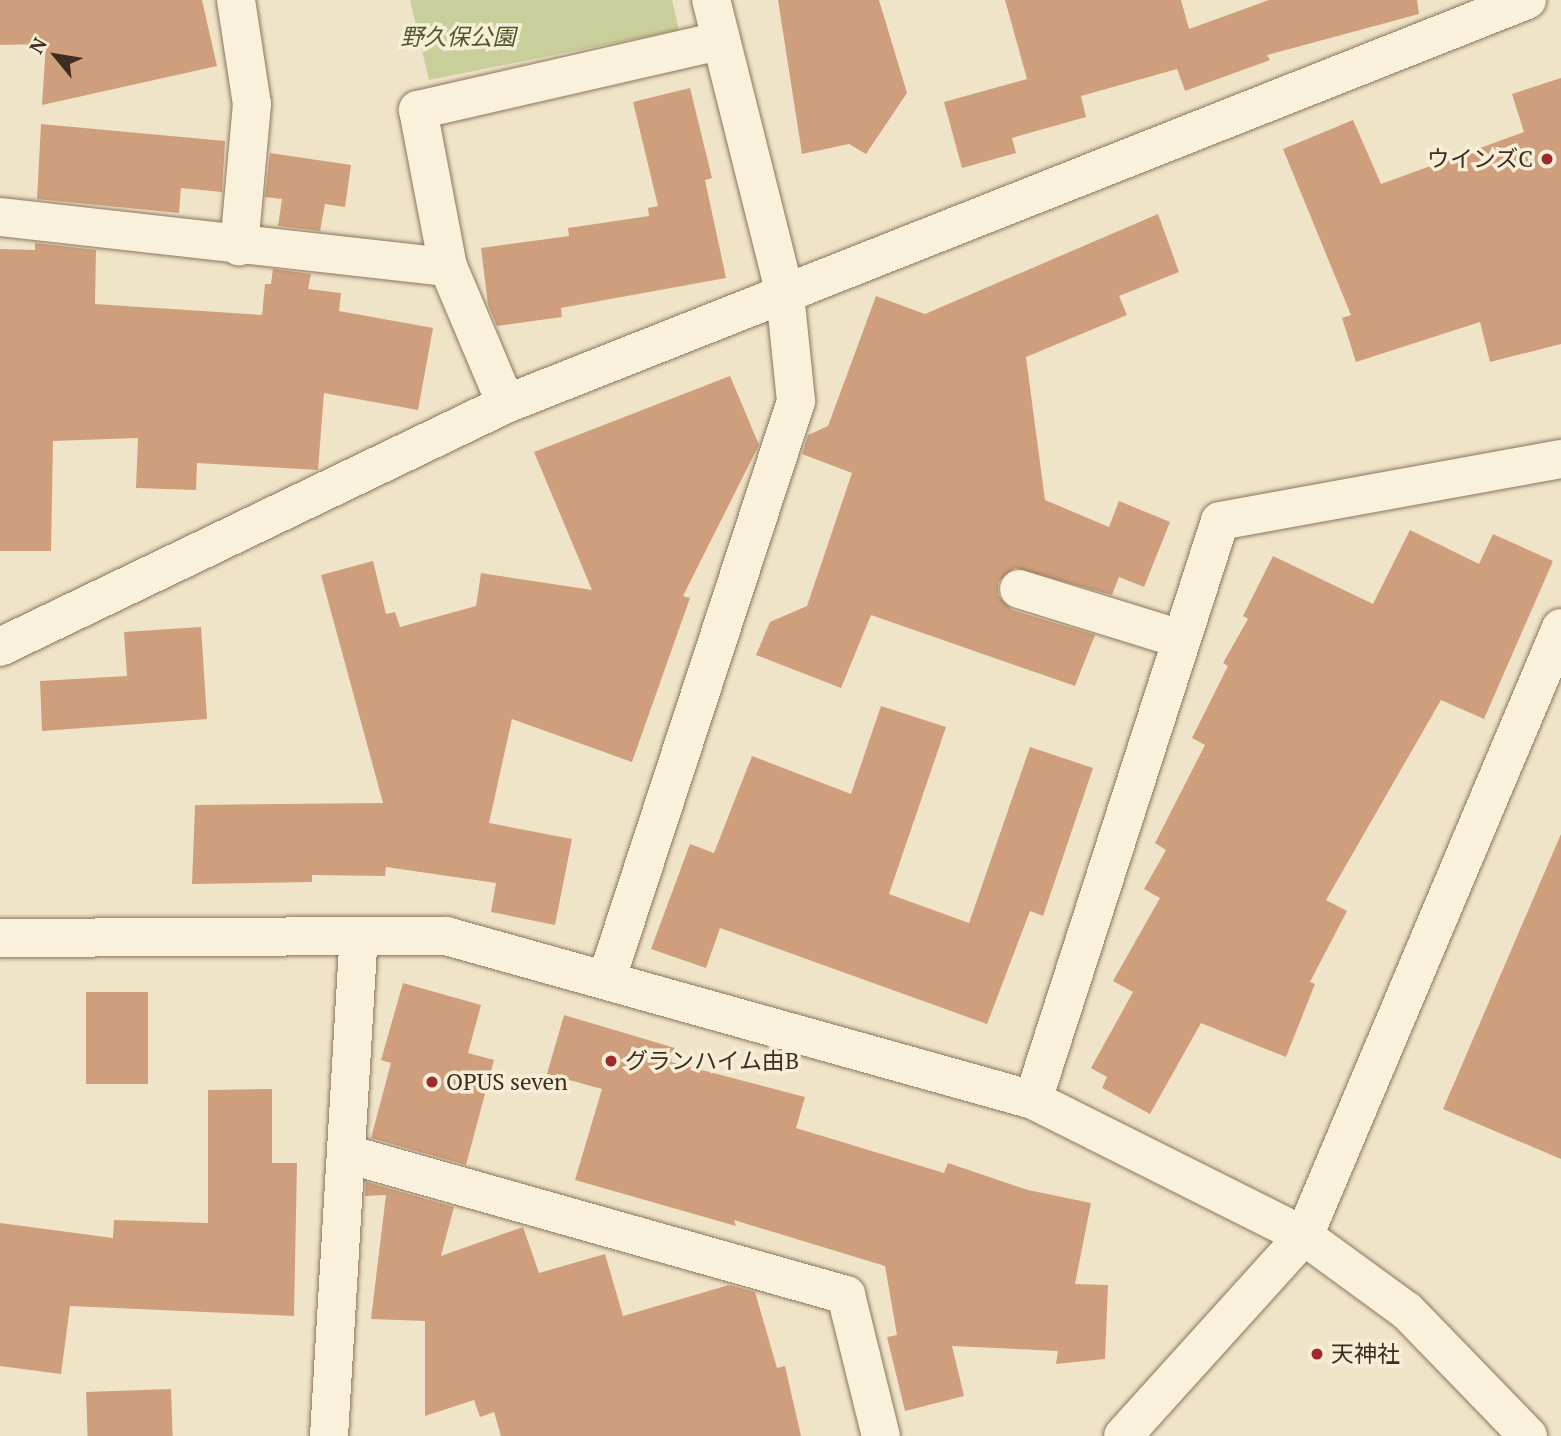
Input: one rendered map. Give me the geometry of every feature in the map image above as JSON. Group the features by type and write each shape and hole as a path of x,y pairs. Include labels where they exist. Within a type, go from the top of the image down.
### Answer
{"street":[{"path":"236,0 252,104 239,246"},
{"path":"607,978 796,401 785,294 719,41 711,0"},
{"path":"0,647 506,404 1527,0"},
{"path":"506,404 448,267 418,110 719,41"},
{"path":"0,218 448,267"},
{"path":"1033,1100 1220,521 1561,459"},
{"path":"1019,589 1181,639"},
{"path":"1122,1436 1304,1236 1558,644"},
{"path":"0,938 446,936 607,978 1033,1100 1304,1236 1407,1311 1528,1436"},
{"path":"329,1436 359,938"},
{"path":"347,1154 846,1294 881,1436"}],"green space":[{"name":"野久保公園","path":"410,0 672,0 679,30 429,80"}],"building":[{"path":"0,0 202,0 217,66 42,105 46,44 0,45"},
{"path":"778,0 879,0 907,93 866,154 849,144 802,154"},
{"path":"1005,0 1181,0 1189,29 1269,0 1417,0 1419,14 1267,55 1270,60 1185,91 1177,69 1081,96 1086,117 1012,138 1016,153 962,168 944,102 1027,79"},
{"path":"1561,78 1561,344 1490,362 1480,322 1356,362 1342,318 1351,315 1283,149 1353,120 1381,184 1524,132 1512,94"},
{"path":"690,88 712,178 705,180 726,278 561,308 562,317 497,326 488,305 481,248 569,236 568,228 649,216 648,208 658,206 633,102"},
{"path":"41,124 225,141 222,192 181,188 179,213 37,199"},
{"path":"270,153 351,165 345,207 325,204 320,231 278,226 282,199 265,197"},
{"path":"1158,214 1179,272 1119,296 1127,315 1026,357 1045,500 1109,527 1119,501 1170,522 1144,587 1119,577 1112,595 1015,568 998,582 998,595 1012,610 1095,635 1075,686 871,615 841,688 756,655 770,622 807,606 852,473 802,454 808,435 828,426 876,296 925,314"},
{"path":"35,243 96,250 95,304 262,315 265,284 271,284 273,269 311,274 308,289 341,293 339,311 433,328 418,410 324,393 318,470 197,463 196,490 136,488 138,438 53,441 51,551 0,551 0,249 35,250"},
{"path":"730,376 759,445 683,596 690,598 632,762 512,719 489,823 572,839 555,925 491,912 496,883 386,867 385,876 312,875 312,882 192,884 195,805 383,803 321,575 373,561 386,614 395,612 400,627 476,606 481,573 592,590 534,452"},
{"path":"1410,530 1479,564 1493,534 1553,561 1484,719 1441,700 1326,900 1347,911 1310,982 1315,984 1286,1057 1201,1023 1150,1114 1102,1088 1107,1077 1091,1068 1133,992 1113,981 1160,898 1144,889 1166,850 1155,843 1205,745 1192,738 1228,666 1223,663 1248,619 1243,616 1273,556 1373,604"},
{"path":"201,627 207,719 42,731 40,681 127,676 124,632"},
{"path":"881,706 946,727 889,894 969,923 1030,747 1093,768 1043,916 1030,911 987,1024 720,928 706,968 651,949 690,844 714,853 752,756 851,794"},
{"path":"1561,834 1561,1159 1443,1109"},
{"name":"OPUS seven","path":"403,983 481,1005 468,1053 494,1060 466,1165 371,1138 391,1063 381,1060"},
{"path":"86,992 148,992 148,1084 86,1084"},
{"path":"564,1015 675,1048 671,1062 805,1097 796,1128 944,1173 948,1163 1028,1190 1091,1203 1075,1284 1108,1285 1105,1359 1056,1364 1058,1351 952,1346 964,1396 905,1411 887,1337 897,1335 885,1266 734,1220 736,1226 575,1180 602,1089 547,1074"},
{"path":"272,1089 272,1163 297,1163 294,1316 70,1306 61,1374 0,1366 0,1223 113,1238 114,1220 208,1223 208,1090"},
{"path":"366,1182 454,1207 441,1256 523,1227 539,1273 605,1254 623,1316 729,1285 755,1292 777,1368 785,1366 801,1436 501,1436 494,1412 480,1417 474,1400 425,1416 425,1321 371,1319 386,1195 365,1196"},
{"path":"171,1389 173,1436 88,1436 86,1392"}],"place":[{"name":"ウインズC","path":"1547,159"},
{"name":"グランハイム由B","path":"611,1061"},
{"name":"OPUS seven","path":"432,1082"},
{"name":"天神社","path":"1317,1354"}]}
